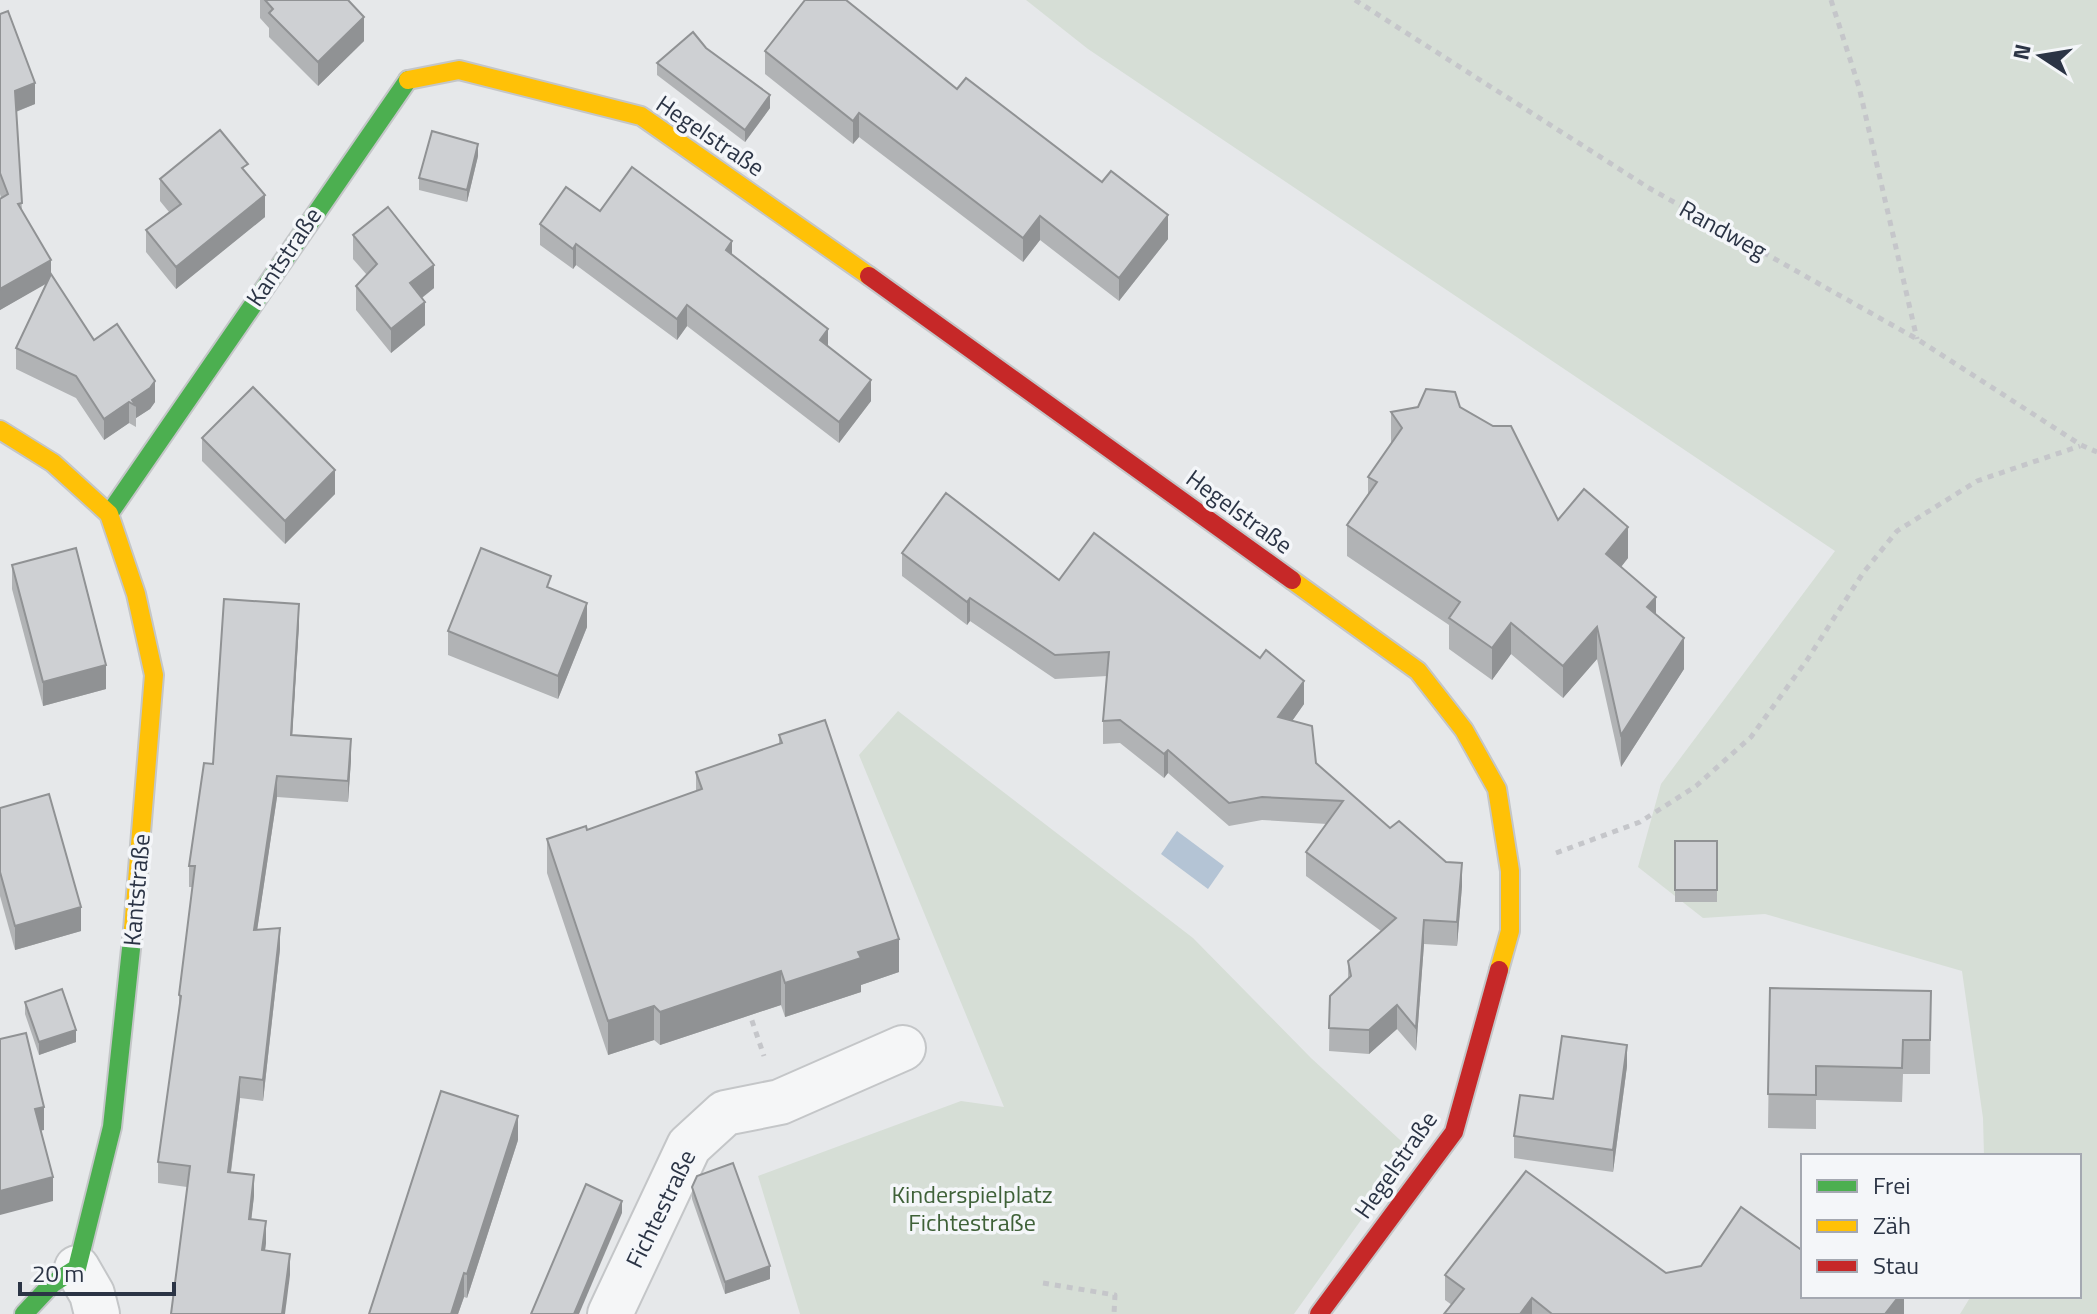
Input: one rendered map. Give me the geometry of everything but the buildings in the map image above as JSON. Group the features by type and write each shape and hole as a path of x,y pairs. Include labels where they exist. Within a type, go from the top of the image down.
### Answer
{"street":[{"name":"Hegelstraße","path":"405,80 459,70 641,116 988,360 1418,671 1464,730 1497,789 1510,871 1510,931 1454,1132 1319,1314"},
{"name":"Kantstraße","path":"109,514 405,80"},
{"name":"Kantstraße","path":"0,430 53,463 109,514 136,594 154,675 139,877 112,1127 77,1268"},
{"name":"Fichtestraße","path":"610,1314 689,1146 725,1113 780,1102 903,1048"},
{"path":"24,1314 52,1284 77,1268 92,1294 97,1314"}],"path":[{"name":"Randweg","path":"1355,0 1649,188 1917,339 2081,445 2097,452"},
{"path":"1831,0 1859,87 1917,339"},
{"path":"1510,871 1640,822 1696,786 1751,737 1807,660 1863,573 1897,531 1977,481 2081,445"},
{"path":"746,1003 780,1102"},
{"path":"1043,1283 1115,1295 1114,1314"}],"green space":[{"path":"1026,0 2097,0 2097,1314 1960,1314 1970,1298 2081,1298 2081,1154 1984,1154 1983,1118 1962,971 1765,914 1703,918 1638,867 1661,784 1835,551 1088,49"},
{"name":"Kinderspielplatz Fichtestraße","path":"898,711 1193,938 1311,1058 1411,1150 1294,1314 800,1314 758,1176 961,1101 1004,1107 859,755"}],"water":[{"path":"1177,831 1224,866 1208,889 1161,854"}],"traffic: fast":[{"path":"109,514 408,80"},
{"path":"24,1314 52,1284 77,1268 112,1127 133,930"}],"traffic: slow":[{"path":"408,80 459,70 641,116 869,276"},
{"path":"0,430 53,463 109,514 136,594 154,675 133,930"},
{"path":"1292,580 1418,671 1464,730 1497,789 1510,871 1510,931 1499,970"}],"traffic: jam":[{"path":"869,276 1292,580"},
{"path":"1319,1314 1454,1132 1499,970"}]}
